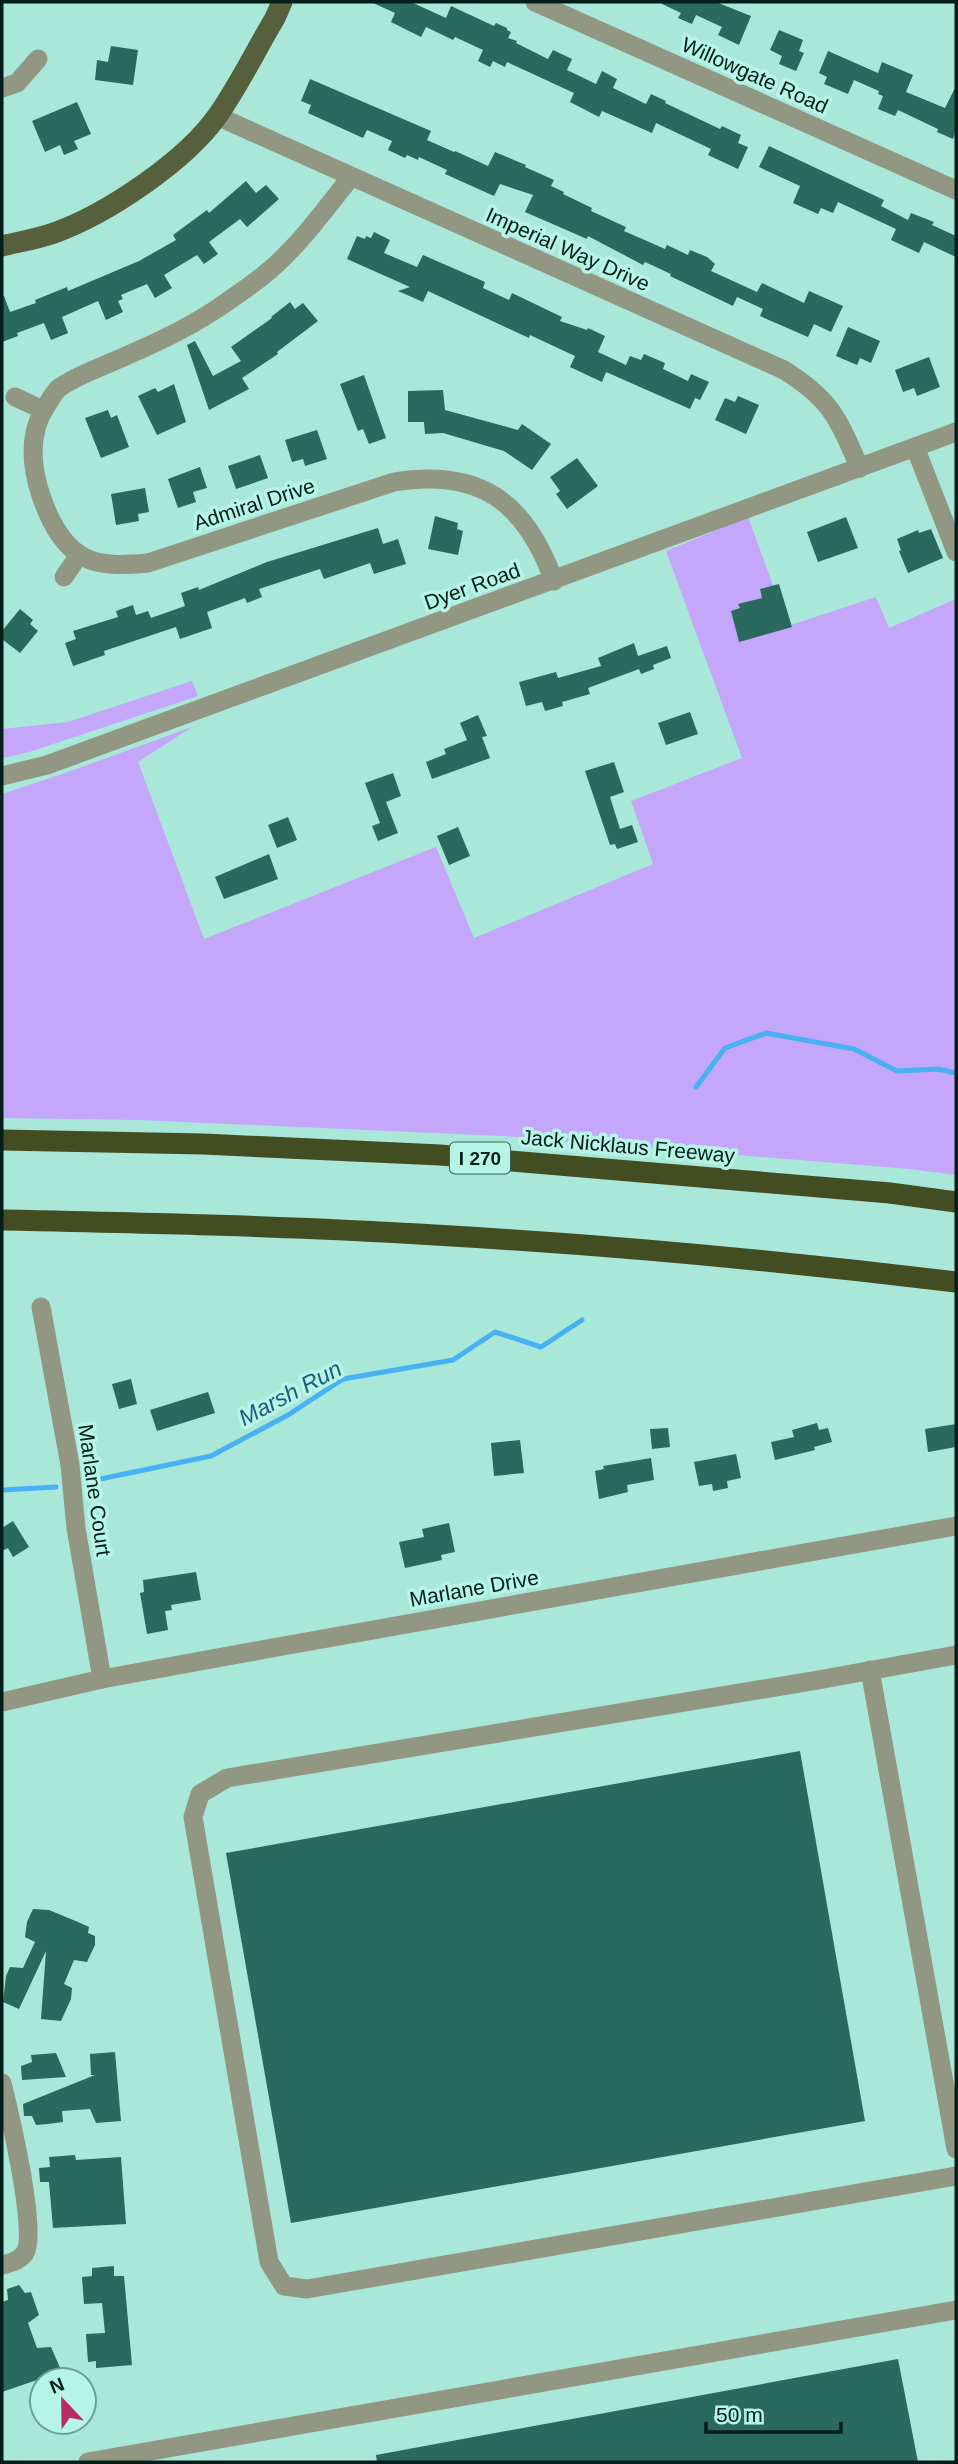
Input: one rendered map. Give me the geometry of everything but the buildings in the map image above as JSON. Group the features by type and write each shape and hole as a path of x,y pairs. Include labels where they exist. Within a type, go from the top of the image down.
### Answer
{"highway":[{"name":"Jack Nicklaus Freeway","path":"2,1140 203,1144 440,1155 877,1192 956,1202"},
{"path":"2,1220 195,1224 447,1236 670,1251 956,1282"}],"main road":[{"path":"2,246 55,233 88,218 175,160 217,116 282,2"}],"street":[{"name":"Willowgate Road","path":"535,2 956,190"},
{"path":"2,88 17,83 38,59"},
{"name":"Imperial Way Drive","path":"217,116 784,370 805,383 825,401 841,424 860,468"},
{"path":"64,577 79,555 62,540 40,499 32,440 38,418 58,389 89,372 164,340 214,311 271,269 315,222 351,177"},
{"path":"15,397 43,410"},
{"name":"Dyer Road","path":"2,776 47,765 956,432"},
{"path":"915,447 956,552"},
{"name":"Admiral Drive","path":"79,555 102,564 148,563 394,482 424,477 454,480 483,489 509,506 529,529 554,580"},
{"name":"Marlane Court","path":"41,1307 70,1465 76,1528 102,1679"},
{"name":"Marlane Drive","path":"2,1702 102,1679 956,1526"},
{"path":"956,1655 227,1778 200,1794 193,1817 269,2262 284,2286 307,2289 956,2176"},
{"path":"870,1670 956,2149"},
{"path":"2,2083 13,2127 29,2242 25,2252 14,2263 2,2265"},
{"path":"88,2462 956,2310"}],"shaded area":[{"path":"748,517 788,626 876,597 889,628 956,599 956,1175 502,1136 139,1120 2,1118 2,794 192,727 138,762 204,939 436,847 474,938 653,864 631,801 742,758 666,551"},
{"path":"192,681 198,696 26,753 2,758 2,729 68,722"}],"waterway":[{"name":"Marsh Run","path":"696,1087 725,1048 766,1033 854,1049 897,1071 938,1069 956,1073"},
{"name":"Marsh Run","path":"86,1482 211,1456 288,1415 343,1379 453,1360 495,1332 541,1347 582,1320"},
{"name":"Marsh Run","path":"2,1490 56,1487"}]}
